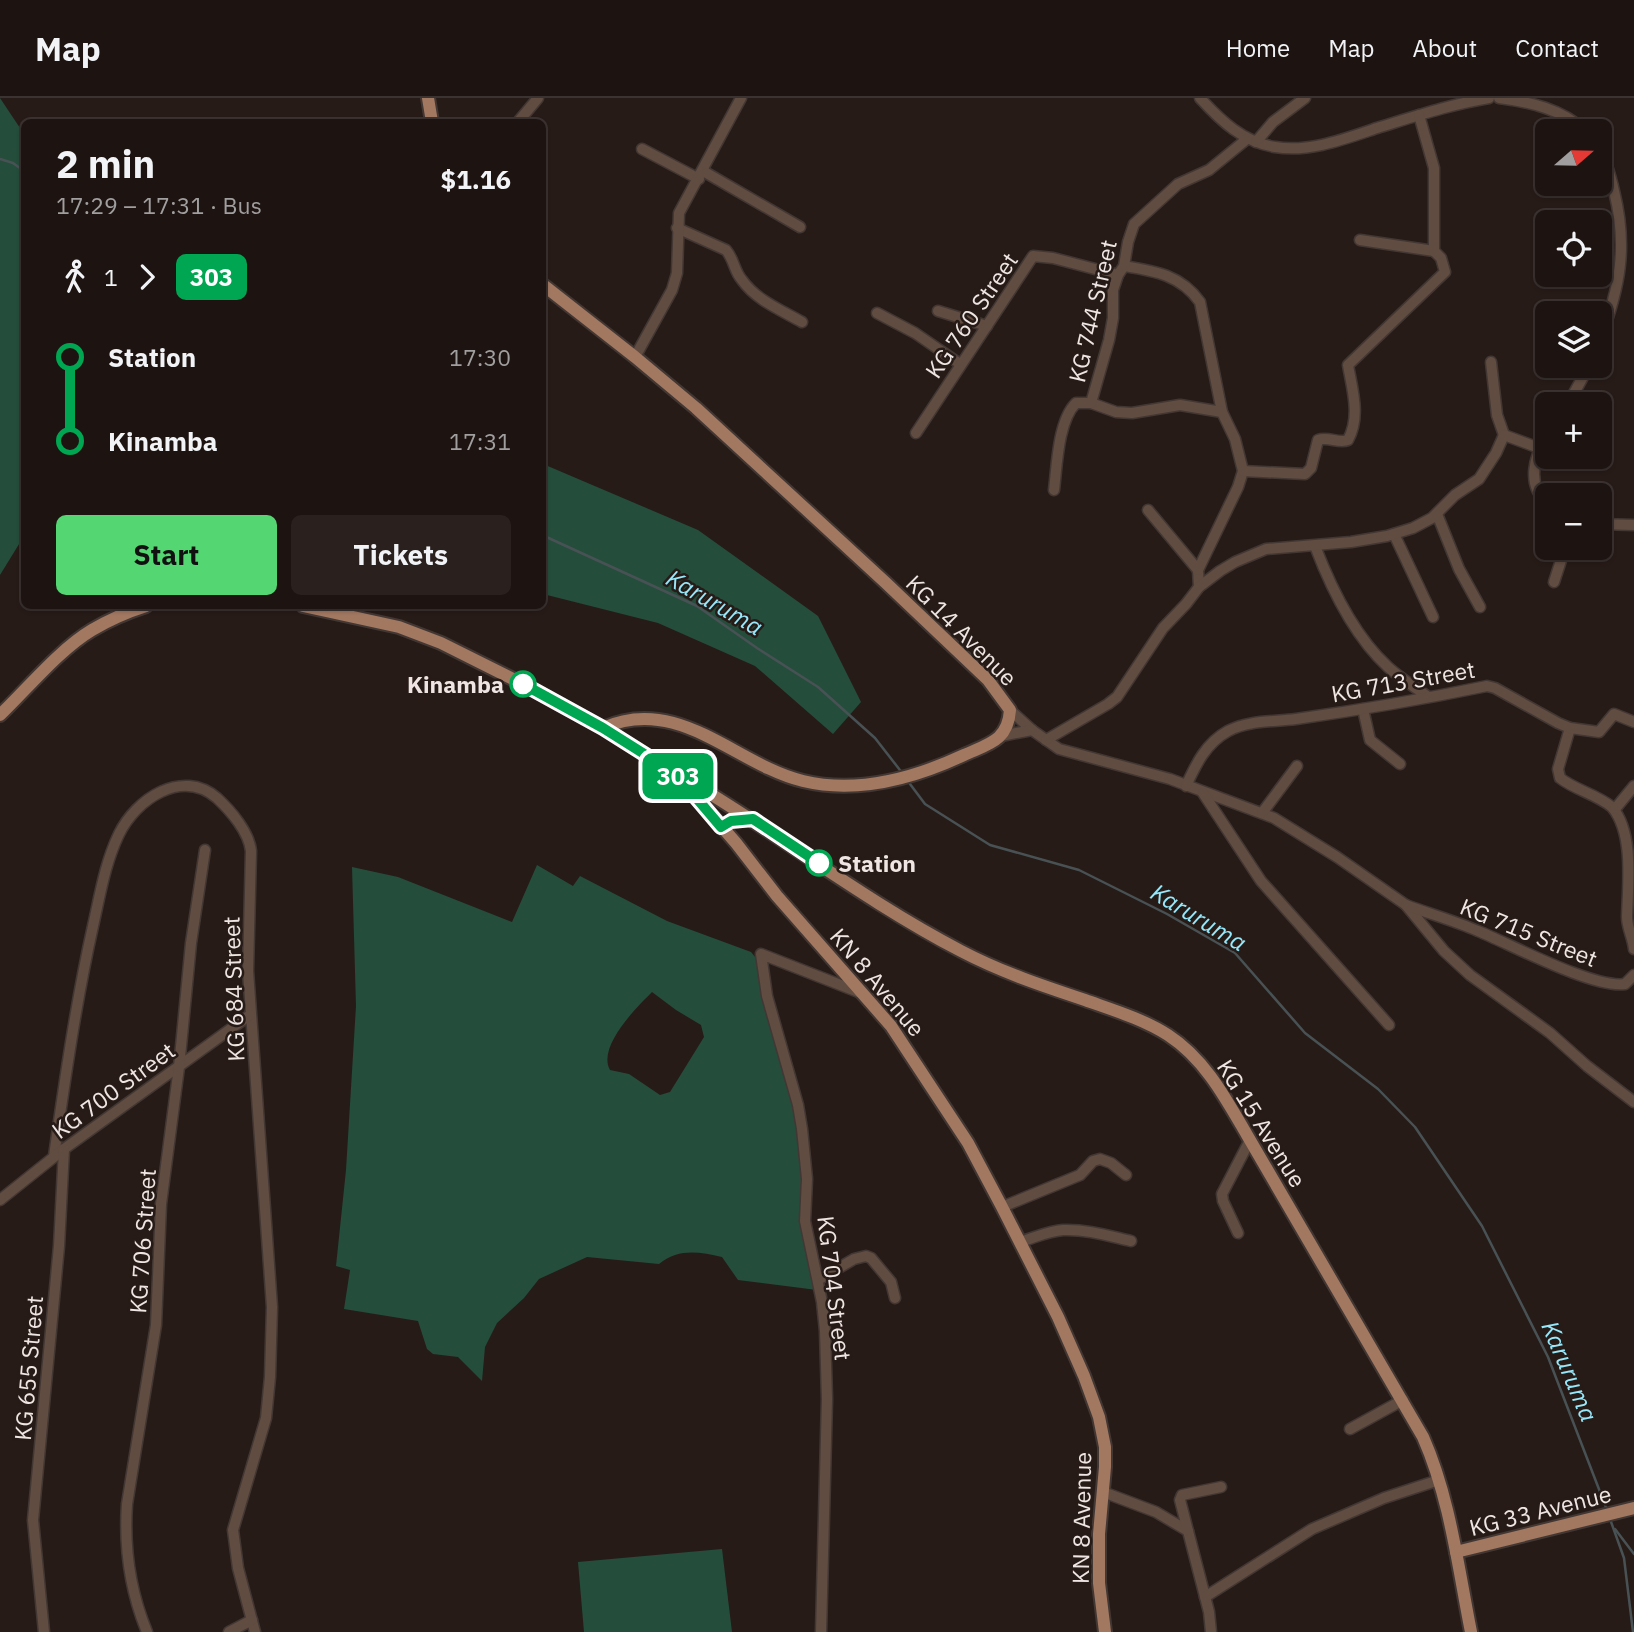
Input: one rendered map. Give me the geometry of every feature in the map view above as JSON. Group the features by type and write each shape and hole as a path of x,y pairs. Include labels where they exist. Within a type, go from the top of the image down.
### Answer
{"main road":[{"path":"428,98 432,119"},
{"name":"KG 14 Avenue","path":"546,287 696,408 988,680 1010,710 1007,728 1001,736"},
{"path":"0,715 90,631 138,609"},
{"name":"KN 8 Avenue","path":"317,609 399,627 441,643 603,728 676,774 736,843 777,896 891,1026 968,1143 1058,1317 1099,1417 1105,1447 1099,1534 1099,1583 1105,1632"},
{"path":"603,728 629,719 674,723 796,779 839,785 890,781 954,760 1001,736"},
{"name":"KG 15 Avenue","path":"676,774 731,806 908,922 963,952 1038,984 1137,1019 1170,1036 1205,1070 1220,1089 1423,1437 1439,1480 1471,1632"},
{"path":"709,814 731,806"},
{"path":"721,827 731,821 750,819"},
{"path":"736,843 750,819"},
{"name":"KG 33 Avenue","path":"1456,1552 1634,1508"}],"street":[{"path":"520,119 538,98"},
{"path":"635,357 672,290 677,273 679,213 741,98"},
{"path":"1200,98 1230,128 1252,140 1273,147 1293,149 1325,144 1419,115 1489,98"},
{"name":"KG 744 Street","path":"1054,490 1067,416 1076,403 1091,403 1106,357 1113,318 1113,290 1134,224 1178,184 1209,170 1305,98"},
{"path":"1499,98 1546,103 1571,119"},
{"path":"1419,115 1434,168 1434,251"},
{"path":"642,149 701,175 800,227"},
{"path":"1611,301 1620,272 1623,245 1612,185"},
{"path":"677,228 726,250 736,272 755,296 802,322"},
{"path":"1243,471 1305,474 1310,471 1318,440 1348,440 1354,421 1354,395 1348,365 1444,272 1441,258 1434,251 1360,240"},
{"name":"KG 760 Street","path":"916,433 1035,255 1121,271"},
{"path":"1121,271 1173,278 1189,288 1200,302 1222,412 1235,439 1243,471 1198,570 1199,587"},
{"path":"938,311 986,326"},
{"path":"877,313 915,333 960,364"},
{"path":"1046,740 1117,697 1150,646 1199,587 1235,562 1266,550 1351,542 1413,528 1437,514 1455,495 1479,479 1504,435 1495,407 1491,362"},
{"path":"1091,403 1116,412 1132,413 1180,405 1222,412"},
{"path":"1504,435 1535,447"},
{"path":"1535,469 1535,486"},
{"path":"1148,510 1198,570"},
{"path":"1437,514 1454,559 1480,607"},
{"path":"1612,524 1634,525"},
{"path":"1394,534 1433,617"},
{"path":"1315,545 1334,588 1367,645 1386,665 1428,697"},
{"path":"1554,582 1561,560"},
{"name":"KG 713 Street","path":"1186,786 1208,746 1230,730 1243,725 1363,709 1491,686 1570,728 1599,732 1614,714 1634,722"},
{"path":"1363,709 1370,740 1400,764"},
{"path":"1010,710 1032,730 1059,748 1170,779 1262,813 1337,857 1406,905 1444,951 1470,975 1524,1013 1634,1102"},
{"path":"1570,728 1559,763 1560,778 1595,795 1615,809 1634,786"},
{"path":"1001,736 1032,730"},
{"path":"1262,813 1297,766"},
{"name":"KG 684 Street","path":"54,1156 84,965 104,876 116,841 134,812 162,789 183,785 208,792 228,809 248,839 251,851 248,971 272,1307 266,1418 233,1530 238,1568 254,1632"},
{"path":"1202,792 1261,881 1389,1025"},
{"name":"KG 715 Street","path":"1615,809 1625,823 1630,840 1631,908 1627,919 1634,949"},
{"name":"KG 706 Street","path":"147,1632 134,1600 125,1533 127,1504 156,1325 161,1204 179,1067 191,943 205,850"},
{"name":"KG 715 Street","path":"1406,905 1478,931 1576,974 1606,984 1625,984 1634,975"},
{"name":"KG 704 Street","path":"821,1632 827,1399 825,1331 818,1280 805,1221 807,1180 798,1105 767,996 761,954 861,993"},
{"name":"KG 700 Street","path":"0,1200 54,1156 250,1014"},
{"path":"1238,1233 1222,1194 1250,1140"},
{"name":"KG 655 Street","path":"44,1632 33,1520 59,1246 64,1149"},
{"path":"1002,1207 1080,1175 1093,1161 1100,1159 1111,1163 1126,1175"},
{"path":"1019,1242 1049,1232 1065,1230 1102,1233 1131,1241"},
{"path":"818,1280 854,1259 866,1256 871,1258 891,1282 895,1298"},
{"path":"1350,1429 1403,1400"},
{"path":"1205,1597 1312,1530 1384,1498 1439,1480"},
{"path":"1211,1632 1205,1597 1180,1500 1182,1495 1221,1487"},
{"path":"1103,1492 1156,1512 1188,1531"},
{"path":"229,1632 252,1620"}],"green space":[{"path":"0,98 21,130 21,541 0,575"},
{"path":"546,465 698,530 818,616 861,702 833,734 755,666 658,623 546,595"},
{"path":"537,865 573,886 580,876 667,921 751,952 756,958 776,1032 804,1115 803,1226 817,1290 738,1280 722,1257 705,1254 682,1253 659,1264 587,1257 539,1279 524,1298 497,1323 485,1347 482,1381 458,1357 433,1354 427,1349 418,1321 344,1309 350,1270 336,1266 346,1170 356,1006 352,867 398,877 512,922","holes":["652,992 701,1025 704,1037 670,1092 660,1095 629,1074 610,1070 607,1061 613,1039"]},
{"path":"722,1549 732,1632 584,1632 578,1562"}],"waterway":[{"name":"Karuruma","path":"0,159 21,169"},
{"name":"Karuruma","path":"546,537 697,606 818,687 875,738 903,774"},
{"name":"Karuruma","path":"907,780 925,804 990,845 1079,870 1167,914 1235,953 1305,1033 1378,1089 1415,1127 1482,1226 1548,1357 1607,1510"},
{"name":"Karuruma","path":"1610,1519 1624,1558 1633,1632"},
{"name":"Kinamba","path":"1615,1529 1634,1554"}],"bus line":[{"name":"303","path":"523,684 603,728 676,774 721,827 731,821 753,819 819,863"}],"place":[{"name":"Kinamba","path":"523,684"},
{"name":"Station","path":"819,863"}]}
